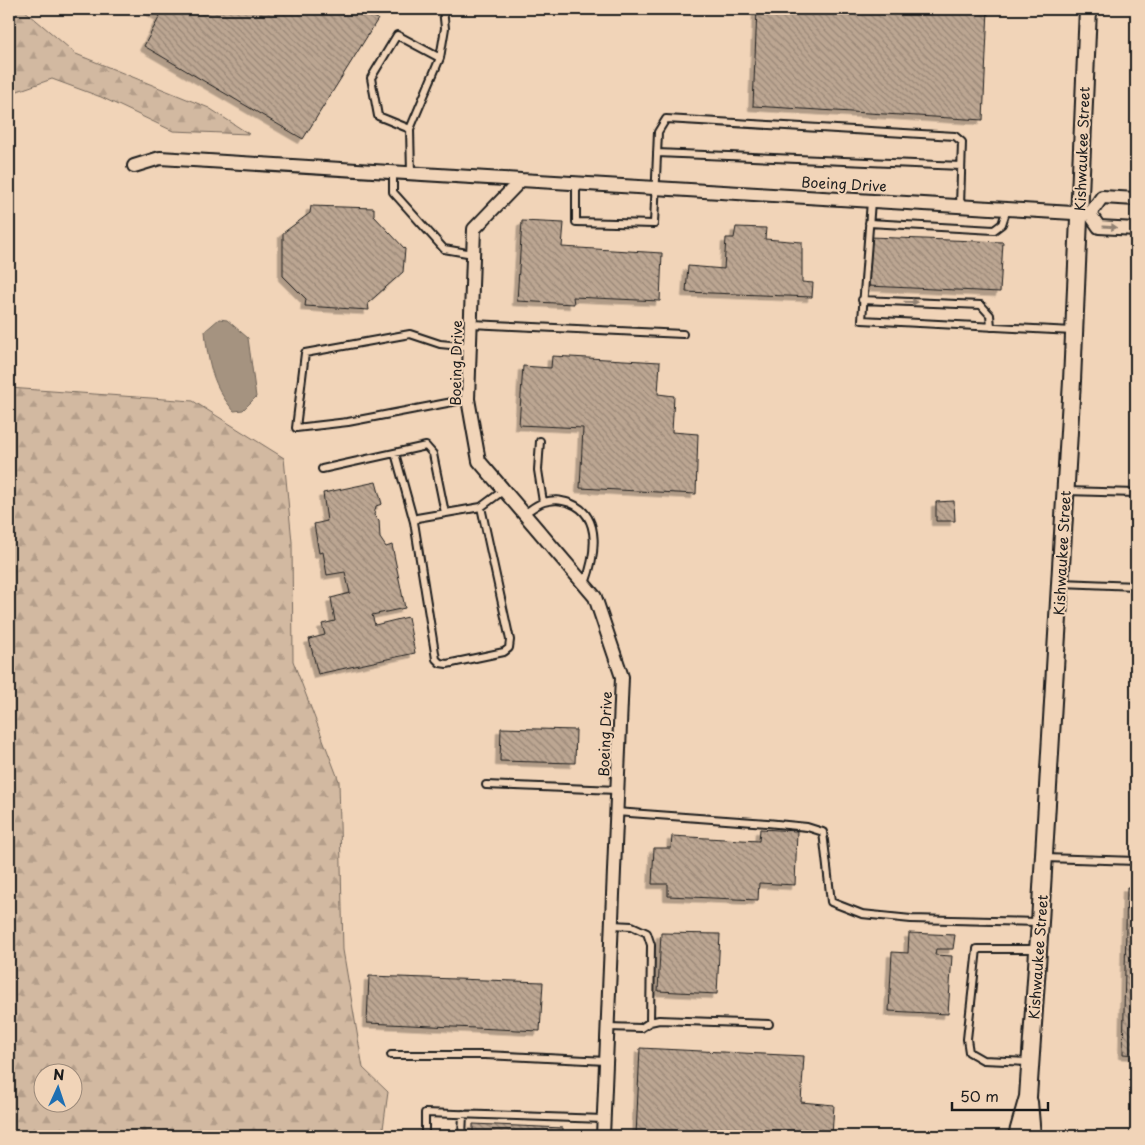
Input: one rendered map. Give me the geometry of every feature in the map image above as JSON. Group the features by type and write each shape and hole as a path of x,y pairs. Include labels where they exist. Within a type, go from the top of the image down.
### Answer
{"street":[{"name":"Kishwaukee Street","path":"1017,1136 1028,1097 1044,858 1074,331 1085,214 1088,9"},
{"path":"134,166 160,158 521,180"},
{"name":"Boeing Drive","path":"603,1136 622,677 595,597 479,461 468,399 474,229 521,180 1085,214"},
{"path":"1136,199 1102,197 1085,214 1099,227 1136,228"},
{"name":"Kishwaukee Street","path":"1028,1097 1033,1124 1032,1136"}],"lane":[{"path":"411,174 410,129 440,58 445,28 443,9"},
{"path":"410,129 378,116 371,78 397,34 440,58"},
{"path":"576,183 576,222 654,224 654,188 658,132 666,119 955,136 962,142 960,206"},
{"path":"657,153 961,166"},
{"path":"393,172 393,192 444,249 473,254"},
{"path":"871,201 861,324 1074,331"},
{"path":"869,223 994,230 1002,224 1006,209"},
{"path":"862,300 981,305 990,315 992,327"},
{"path":"472,324 683,334"},
{"path":"468,399 348,422 296,428 305,354 410,334 440,344 471,347"},
{"path":"540,440 538,470 543,502"},
{"path":"322,469 426,446 430,450 445,513"},
{"path":"395,453 414,522 436,658 440,663 447,664 504,652 509,648 510,640 481,508"},
{"path":"414,522 417,518 481,508 504,490"},
{"path":"1065,491 1136,493"},
{"path":"524,514 543,502 558,499 577,506 589,518 594,533 592,564 585,584"},
{"path":"1060,583 1136,586"},
{"path":"486,785 617,790"},
{"path":"616,812 767,823 807,827 822,832 831,902 862,914 911,919 1040,922"},
{"path":"1044,858 1136,862"},
{"path":"612,925 632,926 647,933 651,945 650,1022"},
{"path":"1030,1062 983,1060 969,1052 966,1039 976,949 1038,948"},
{"path":"608,1027 641,1028 650,1022 769,1024"},
{"path":"391,1055 485,1055 606,1060"},
{"path":"425,1136 426,1113 604,1119"},
{"path":"462,1136 463,1114"}],"green space":[{"path":"9,9 23,9 76,54 209,108 249,134 173,131 101,97 52,79 9,94"},
{"path":"9,388 193,401 284,458 292,542 293,661 339,781 343,950 363,1068 388,1092 382,1136 9,1136"}],"shaded area":[{"path":"219,319 227,320 248,338 256,397 243,410 234,411 227,402 216,384 210,364 205,331"}],"building":[{"path":"148,9 359,9 378,19 303,139 144,46 160,16"},
{"path":"757,9 988,9 983,120 753,106"},
{"path":"311,206 374,208 374,216 405,249 403,272 368,303 369,310 305,306 306,299 283,276 283,233 310,213"},
{"path":"522,221 564,223 562,247 662,253 660,301 573,297 574,304 517,301"},
{"path":"736,227 766,228 765,239 802,242 802,282 813,283 812,297 686,292 688,266 724,269 726,238 734,238"},
{"path":"870,237 1003,242 1000,292 868,286"},
{"path":"552,356 660,362 658,394 674,396 672,432 698,434 696,494 580,488 583,428 519,425 523,366 551,368"},
{"path":"376,482 382,504 376,506 374,515 379,520 380,538 386,547 392,545 405,608 372,615 375,625 408,617 415,653 318,674 309,639 325,635 322,624 335,621 331,598 350,593 345,572 327,575 323,552 319,553 314,524 327,521 323,493"},
{"path":"954,501 955,521 936,521 936,502"},
{"path":"501,728 576,730 575,763 500,761"},
{"path":"760,829 797,831 795,885 759,883 758,900 668,896 668,884 652,884 654,848 671,848 672,836 759,841"},
{"path":"1127,887 1136,888 1136,1055 1123,1054"},
{"path":"661,933 720,934 717,994 658,991"},
{"path":"909,933 955,935 953,949 936,949 935,955 952,956 948,1014 889,1011 892,952 908,953"},
{"path":"369,976 543,982 540,1031 367,1023"},
{"path":"640,1048 804,1056 801,1102 834,1105 832,1136 636,1136"},
{"path":"473,1124 563,1128 563,1136 473,1136"}]}
